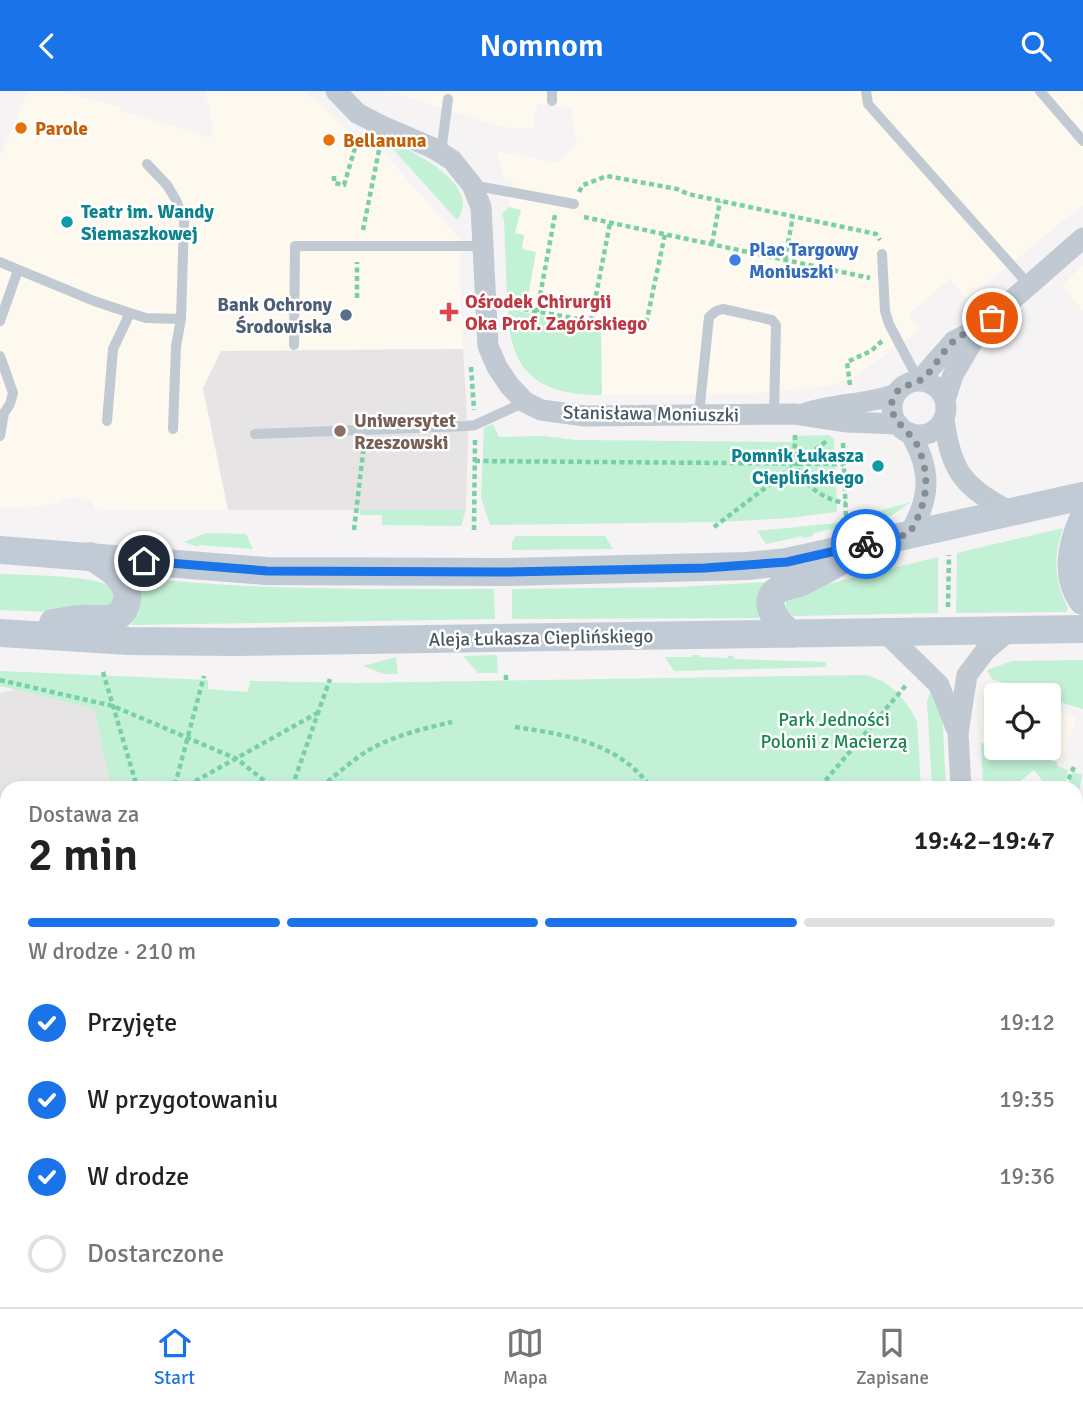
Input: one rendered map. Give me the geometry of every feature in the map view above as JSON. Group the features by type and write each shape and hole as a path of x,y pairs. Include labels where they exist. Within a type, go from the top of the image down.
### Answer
{"main road":[{"path":"0,549 267,571 517,571 747,566 787,562 1083,496"},
{"path":"1083,519 1073,545 1071,564 1073,580 1083,601"},
{"path":"792,634 782,628 774,616 771,606 773,596 778,590 818,574 872,543"},
{"path":"8,633 80,619 106,619 119,615 125,607 127,597 123,582 109,567 88,555"},
{"name":"Aleja Łukasza Cieplińskiego","path":"8,633 129,641 233,642 1083,629"}],"street":[{"path":"336,91 357,113 441,153 464,173 472,185 481,207 488,346 509,386 525,403"},
{"path":"919,381 954,341 981,327 1083,238"},
{"path":"904,428 920,435 930,433 944,410 953,375 981,327"},
{"path":"909,534 922,510 927,488 926,475 918,447 893,414 892,404 896,394 906,384 919,381 930,383 939,390 946,437 954,463 966,483 985,498 1011,512"},
{"name":"Stanisława Moniuszki","path":"802,414 824,407 883,399 896,394"},
{"name":"Stanisława Moniuszki","path":"525,403 541,410 584,416 802,414 904,428"},
{"path":"961,781 958,733 967,675 986,650 1010,630"},
{"path":"885,632 939,685 958,733"}],"lane":[{"path":"866,91 868,104 1029,285"},
{"path":"1040,91 1083,141"},
{"path":"441,153 448,100"},
{"path":"147,164 167,185 184,222 181,319 176,346 173,429"},
{"path":"472,185 574,204"},
{"path":"294,345 295,246 484,246"},
{"path":"882,254 885,311 891,329 919,381"},
{"path":"0,261 94,301 130,313 146,318 181,319"},
{"path":"0,321 18,270"},
{"path":"699,414 709,317 723,309 772,320 776,325 774,415"},
{"path":"107,421 113,349 130,313"},
{"path":"0,356 12,393 10,404 4,413 0,436"},
{"path":"255,434 475,425 525,403"}],"path":[{"path":"334,176 334,183 344,185 365,117"},
{"path":"357,297 360,244 384,127"},
{"path":"882,254 881,241 876,234 688,194 677,188 607,176 597,182 583,185 574,204 576,215 884,281"},
{"path":"537,312 558,201"},
{"path":"712,244 720,201"},
{"path":"785,260 793,216"},
{"path":"591,321 610,223"},
{"path":"500,305 639,330 646,324 665,234"},
{"path":"848,379 847,362 871,351 891,329"},
{"path":"354,530 366,430"},
{"path":"842,433 846,516"},
{"path":"714,527 832,437"},
{"path":"475,461 844,464"},
{"path":"796,465 806,481 817,491 828,498 846,503"},
{"path":"947,613 948,555"},
{"path":"103,672 134,781"},
{"path":"176,781 204,676"},
{"path":"294,781 330,679"},
{"path":"0,680 113,706 237,759 264,781"},
{"path":"825,781 907,684"},
{"path":"196,781 319,712"},
{"path":"328,781 354,760 385,742 403,734 453,722"},
{"path":"515,727 565,735 598,745 625,762 644,781"},
{"path":"1068,781 1074,767"}],"shaded area":[{"path":"28,91 60,91 119,106 122,111 212,138 213,125 205,91 305,91 346,129 385,154 459,238 463,349 300,350 203,389 228,510 95,509 92,501 74,497 58,503 0,508 0,157"},
{"path":"389,91 1083,91 1083,205 967,299 950,279 908,315 920,330 854,377 837,385 756,393 602,395 601,328 525,313 535,252 522,249 515,233 520,210 509,207 513,182 505,180 497,151 558,163 577,143 571,108 538,104 532,129 501,127"},
{"path":"1083,265 1083,311 1062,286"},
{"name":"Uniwersytet Rzeszowski","path":"463,349 468,436 466,510 228,510 203,388 221,351"},
{"path":"984,688 984,744 981,743"},
{"path":"15,690 94,709 110,781 0,781 0,693"},
{"path":"1061,712 1077,718 1061,763 1049,760 1061,760"}],"green space":[{"path":"392,142 430,162 454,183 461,195 463,207 457,220 392,148"},
{"path":"509,207 521,210 515,233 524,235 522,249 536,252 526,307 507,298 502,214"},
{"path":"508,311 601,328 602,395 561,391 532,377 515,351 510,333"},
{"path":"493,424 499,437 543,436 576,440 792,442 793,436 830,435 834,439 837,512 720,522 490,525 481,498 484,428"},
{"path":"911,502 891,516 813,533 813,536 804,538 803,536 766,544 757,531 837,523"},
{"path":"360,510 466,510 461,526 382,525 382,515 360,515"},
{"path":"1063,528 1056,569 1068,608 1066,612 956,613 957,553"},
{"path":"206,533 246,534 253,549 198,547 184,542"},
{"path":"516,536 605,536 613,549 512,550 512,542"},
{"path":"938,557 938,613 793,616 786,608 786,600 795,592"},
{"path":"0,574 92,580 111,588 113,605 100,614 0,610"},
{"path":"135,577 270,587 494,589 495,619 131,625 140,601 140,590"},
{"path":"768,582 762,617 757,618 512,619 512,589 676,587"},
{"path":"497,655 498,673 478,673 463,656"},
{"path":"693,655 826,662 826,667 674,671 665,657"},
{"path":"396,657 398,674 384,674 363,666"},
{"path":"1083,660 1083,709 1061,703 1061,683 1003,683 992,679 987,670 1012,661"},
{"name":"Park Jedności Polonii z Macierzą","path":"0,671 208,680 208,689 248,692 250,681 354,683 864,675 889,686 903,699 913,714 917,722 921,781 110,781 94,709 0,686"},
{"path":"931,690 942,711 946,781 932,781 927,701"},
{"path":"981,743 984,744 984,760 1049,760 1068,770 1065,781 1043,781 1034,770 1020,781 983,781"},
{"path":"1072,772 1082,775 1081,781 1069,781"}],"way so far":[{"path":"866,544 909,534 922,510 927,488 918,447 893,414 892,404 896,394 906,384 919,381 954,341 992,318"}],"place":[{"name":"Parole","path":"21,128"},
{"name":"Bellanuna","path":"329,140"},
{"name":"Teatr im. Wandy Siemaszkowej","path":"67,222"},
{"name":"Plac Targowy Moniuszki","path":"735,260"},
{"name":"Ośrodek Chirurgii Oka Prof. Zagórskiego","path":"449,312"},
{"name":"Bank Ochrony Środowiska","path":"346,315"},
{"name":"Uniwersytet Rzeszowski","path":"340,431"},
{"name":"Pomnik Łukasza Cieplińskiego","path":"878,466"}],"route":[{"path":"144,561 267,571 504,572 705,568 787,562 866,544"}]}
